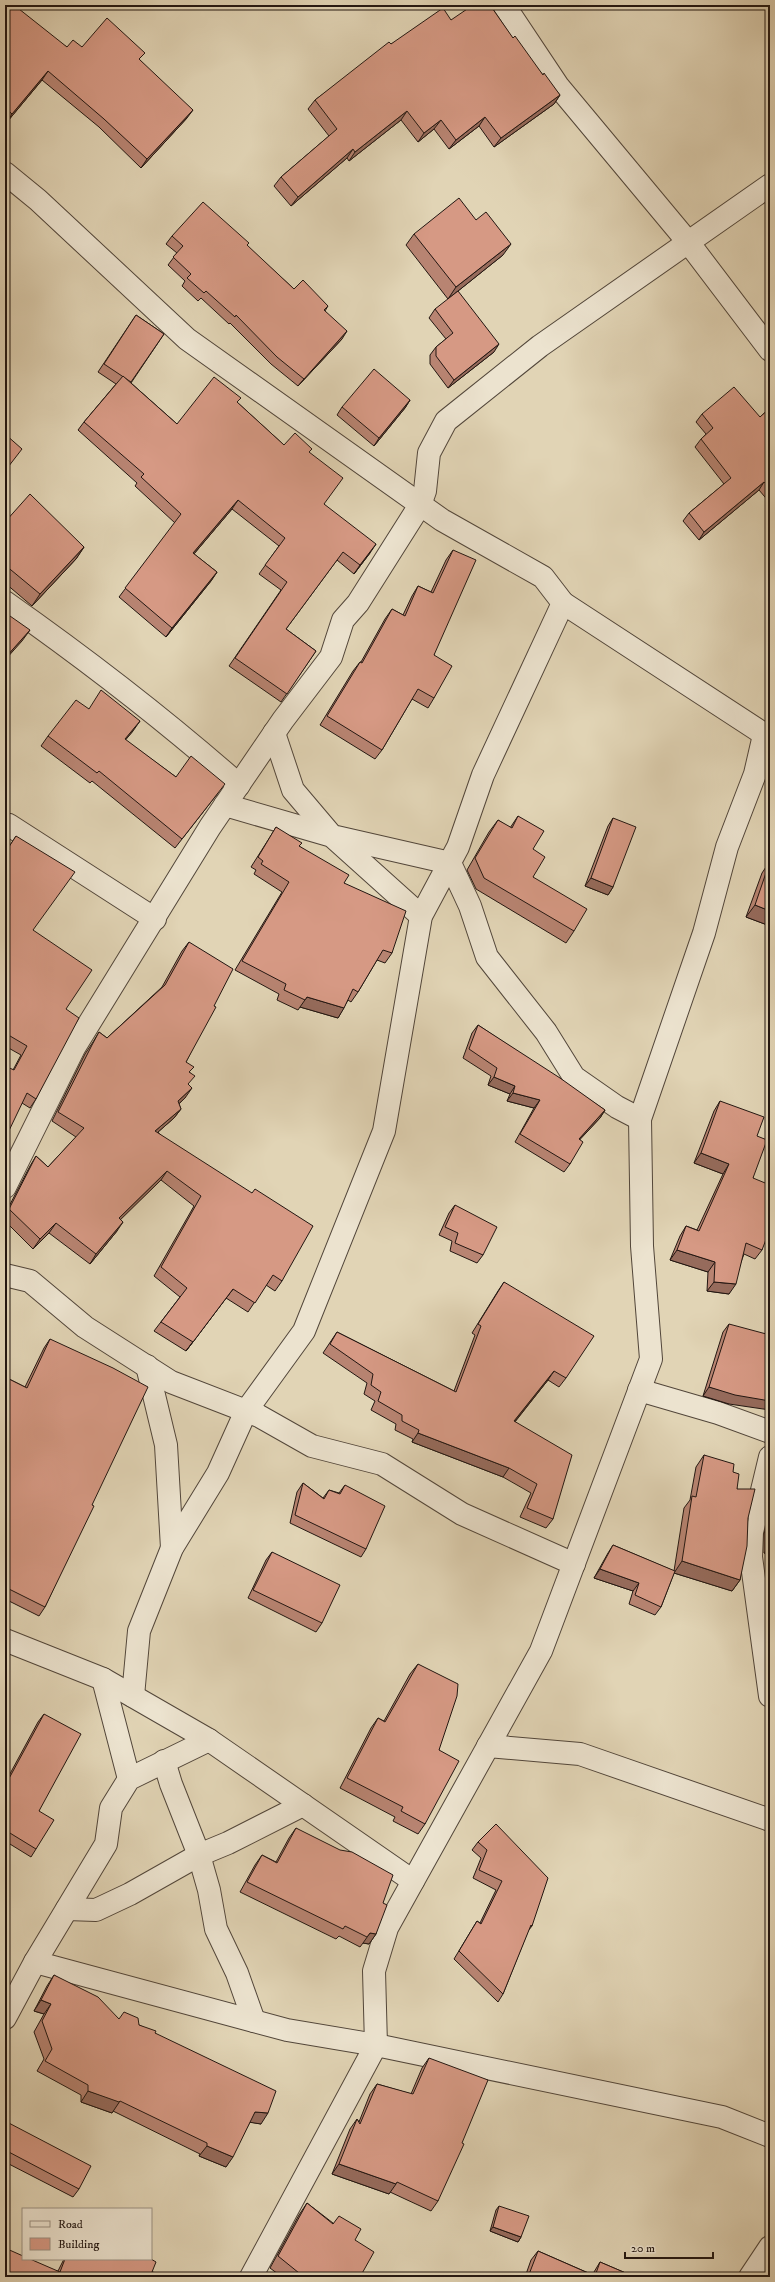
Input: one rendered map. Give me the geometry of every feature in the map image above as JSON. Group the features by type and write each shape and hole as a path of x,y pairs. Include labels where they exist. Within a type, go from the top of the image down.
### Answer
{"street":[{"path":"504,5 558,86 688,242 770,350"},
{"path":"5,173 38,200 187,339 442,520 543,577 563,603 767,737 755,774 727,847 704,932 640,1119 642,1246 650,1359 541,1651 387,1928 374,1971 376,2045 251,2277"},
{"path":"5,1187 74,1048 225,805 274,733 331,657 343,620 358,602 420,505 425,491 428,453 446,422 540,346 770,185"},
{"path":"5,602 66,644 177,731 239,785"},
{"path":"133,1696 139,1632 172,1548 218,1473 246,1411 304,1332 384,1131 421,916 458,847 483,775 563,603"},
{"path":"274,733 293,790 332,836 421,916"},
{"path":"225,805 332,836 450,863"},
{"path":"5,828 9,825 155,919"},
{"path":"450,863 470,906 487,957 546,1032 574,1077 617,1107 640,1119"},
{"path":"5,1275 30,1282 85,1327 171,1382 259,1416 312,1446 382,1464 462,1514 574,1564"},
{"path":"147,1366 166,1445 172,1548"},
{"path":"639,1390 718,1413 770,1432"},
{"path":"770,1457 752,1532 751,1557 770,1696"},
{"path":"5,1640 103,1679 209,1740 413,1881"},
{"path":"103,1679 129,1778"},
{"path":"5,2018 35,1962 106,1844 111,1808 129,1778 209,1740"},
{"path":"488,1746 580,1754 770,1820"},
{"path":"164,1761 171,1784 199,1855 209,1890 216,1928 236,1973 254,2021"},
{"path":"67,1909 96,1910 130,1894 199,1855 228,1843 304,1805"},
{"path":"35,1962 287,2030 376,2045 722,2118 770,2136"},
{"path":"750,2277 770,2247"}],"building":[{"path":"10,5 14,5 67,47 73,40 82,47 107,18 145,53 139,59 193,110 147,159 104,119 48,71 12,114 5,107 5,12"},
{"path":"473,5 490,5 513,38 515,36 543,75 544,73 560,95 501,138 485,117 456,140 441,120 424,133 407,111 355,152 353,149 298,197 281,177 337,129 315,100 389,42 391,44 443,8 451,20"},
{"path":"459,198 476,220 486,212 511,244 456,287 414,234"},
{"path":"203,202 249,243 247,245 294,289 303,280 328,306 324,310 347,331 304,379 277,357 236,315 235,317 206,291 204,293 187,278 191,274 173,257 183,246 172,236"},
{"path":"458,291 499,344 454,380 436,356 436,347 453,333 435,309"},
{"path":"136,315 164,334 131,382 104,364"},
{"path":"374,369 410,400 379,438 342,407"},
{"path":"123,376 177,424 214,377 241,398 237,402 284,445 295,433 312,449 309,452 343,478 324,504 376,544 360,565 343,552 286,629 316,651 287,694 235,658 287,582 265,565 285,538 238,500 193,553 217,572 172,628 125,588 181,514 141,477 144,474 84,422"},
{"path":"734,387 760,417 770,408 770,488 764,482 704,532 689,513 731,478 701,439 713,428 702,414"},
{"path":"5,434 22,449 5,471"},
{"path":"30,494 84,547 40,594 5,565 5,522"},
{"path":"453,550 476,560 434,655 452,666 434,698 418,689 382,750 327,716 360,662 362,663 392,609 405,616 418,586 433,593"},
{"path":"10,616 30,630 5,658 5,623"},
{"path":"5,672 8,674 5,679"},
{"path":"101,690 140,721 125,739 176,777 191,756 225,784 182,839 99,771 97,773 48,736 76,700 89,709"},
{"path":"518,816 544,831 533,849 545,857 533,877 587,909 574,931 484,878 475,858 498,820 512,828"},
{"path":"613,818 636,827 613,887 591,878"},
{"path":"276,827 302,843 299,846 349,875 344,883 406,911 392,953 383,950 358,992 353,989 344,1008 307,997 305,1000 284,990 286,984 242,961 289,882 261,864 263,861 258,857"},
{"path":"16,836 75,872 33,930 92,970 66,1009 79,1018 36,1099 27,1093 5,1139 5,1066 14,1070 27,1046 5,1033 5,853"},
{"path":"770,861 770,911 755,905"},
{"path":"189,942 233,969 214,1006 216,1007 186,1062 194,1067 189,1072 195,1076 188,1084 192,1088 178,1101 181,1109 155,1131 252,1193 255,1189 313,1226 282,1281 273,1275 255,1303 233,1289 193,1342 161,1322 187,1288 161,1267 201,1196 167,1171 119,1218 123,1222 96,1254 56,1223 40,1239 9,1209 36,1156 48,1167 84,1128 58,1112 99,1032 107,1038 165,985"},
{"path":"478,1025 560,1078 605,1110 579,1139 583,1142 570,1164 520,1134 540,1100 513,1093 515,1086 494,1077 497,1068 469,1049"},
{"path":"720,1101 764,1117 757,1136 767,1140 753,1178 770,1185 770,1229 762,1250 746,1243 736,1284 714,1282 715,1262 677,1250 686,1226 699,1231 729,1164 701,1153"},
{"path":"455,1205 497,1227 483,1255 455,1243 458,1233 445,1227"},
{"path":"504,1282 594,1336 566,1378 554,1371 514,1421 572,1455 553,1519 527,1508 537,1484 509,1468 418,1433 419,1430 402,1421 402,1415 378,1401 381,1392 371,1385 373,1374 330,1344 337,1332 456,1392 481,1326 478,1324"},
{"path":"729,1324 770,1335 770,1401 735,1395 709,1387"},
{"path":"50,1339 113,1368 148,1387 92,1505 94,1506 45,1607 5,1587 5,1377 27,1388"},
{"path":"704,1455 734,1464 733,1472 739,1474 737,1489 755,1489 748,1518 747,1546 740,1580 682,1561 692,1496 696,1497"},
{"path":"303,1483 324,1499 329,1490 340,1494 345,1485 385,1506 366,1549 295,1515"},
{"path":"770,1524 770,1547 769,1546"},
{"path":"613,1545 675,1571 661,1607 635,1595 639,1583 600,1569"},
{"path":"272,1552 340,1585 322,1623 253,1590"},
{"path":"418,1664 458,1684 457,1696 439,1750 459,1761 425,1824 401,1811 403,1807 347,1778 378,1718 385,1722"},
{"path":"44,1714 81,1734 39,1811 54,1820 36,1849 5,1830 5,1790 8,1785 6,1784"},
{"path":"496,1824 548,1878 532,1926 531,1925 503,1994 459,1951 477,1921 481,1924 502,1881 479,1870 487,1850 478,1842"},
{"path":"296,1828 340,1850 352,1852 393,1875 383,1903 387,1905 376,1934 370,1933 367,1937 345,1926 343,1929 247,1882 262,1855 277,1863"},
{"path":"54,1975 98,1997 119,2019 124,2012 138,2018 139,2025 156,2031 155,2033 276,2091 268,2113 255,2112 233,2157 207,2146 207,2143 120,2101 119,2102 88,2091 88,2085 45,2061 52,2049 42,2021 51,2004 41,2000"},
{"path":"429,2058 488,2080 462,2143 464,2144 438,2201 397,2182 396,2184 339,2164 357,2119 360,2124 377,2084 413,2094"},
{"path":"5,2121 91,2166 79,2189 5,2150"},
{"path":"307,2203 333,2224 339,2216 361,2229 355,2240 374,2252 360,2277 308,2277 299,2273 278,2256"},
{"path":"499,2206 529,2216 521,2237 493,2227"},
{"path":"5,2248 22,2256 22,2260 32,2260 60,2272 65,2260 152,2260 156,2262 152,2272 174,2276 174,2277 5,2277"},
{"path":"538,2251 595,2276 600,2262 635,2277 528,2277"}]}
